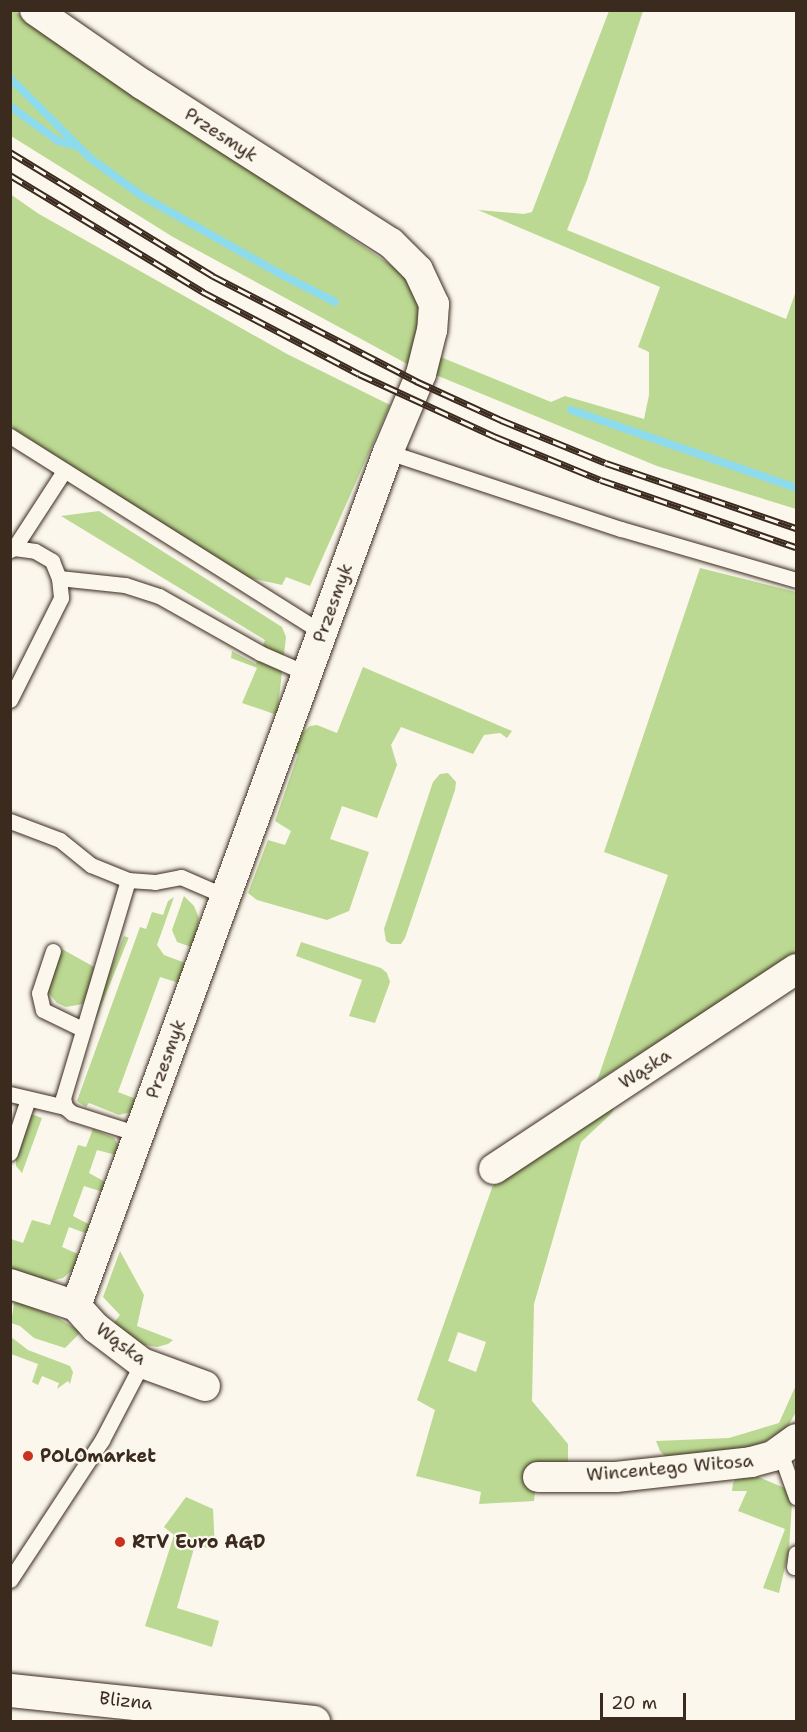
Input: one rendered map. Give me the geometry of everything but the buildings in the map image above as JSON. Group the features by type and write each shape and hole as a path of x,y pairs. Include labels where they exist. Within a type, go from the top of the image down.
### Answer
{"street":[{"name":"Przesmyk","path":"35,10 142,84 390,243 418,270 434,304 432,330 421,374 388,452 75,1306"},
{"name":"Wąska","path":"494,1169 796,969"},
{"path":"10,1284 75,1306"},
{"name":"Wąska","path":"75,1306 96,1328 142,1363 205,1386"},
{"name":"Wincentego Witosa","path":"538,1478 616,1477 751,1462 788,1446"},
{"name":"Blizna","path":"10,1690 313,1722"}],"lane":[{"path":"10,436 323,633"},
{"path":"388,452 621,528 796,580"},
{"path":"10,700 56,614 61,598 59,578 52,561 35,551 12,549 64,471"},
{"path":"59,578 125,585 159,596 260,653 308,674"},
{"path":"10,821 60,840 91,865 128,880 155,882 181,877 225,896"},
{"path":"65,1107 63,1098 82,1029 106,961 128,880"},
{"path":"53,951 39,993 43,1010 82,1029"},
{"path":"10,1094 65,1107 72,1113 138,1134"},
{"path":"10,1153 28,1100"},
{"path":"10,1580 102,1440 142,1363"},
{"path":"788,1446 796,1497"}],"green space":[{"path":"13,10 72,53 408,277 421,306 411,366 173,237 11,136 10,11"},
{"path":"609,11 643,11 587,180 567,230 786,319 796,291 796,509 657,466 431,373 438,356 551,402 565,396 644,419 649,395 649,352 638,347 660,287 478,210 524,214 532,212"},
{"path":"10,194 39,214 287,354 390,405 310,586 286,577 282,585 241,576 11,427"},
{"path":"99,511 282,627 286,637 277,715 242,703 257,668 231,658 232,651 256,664 265,640 61,516"},
{"path":"700,568 796,592 796,954 597,1081 668,875 604,852"},
{"path":"363,667 512,731 507,738 500,733 484,735 473,754 401,727 391,745 397,765 377,818 342,806 330,839 369,852 349,911 327,920 257,900 248,893 268,840 285,845 291,831 275,821 298,754 293,752 299,736 310,726 317,725 337,733"},
{"path":"448,773 456,782 455,790 405,938 401,944 391,944 386,941 384,929 433,782 440,774"},
{"path":"184,896 194,906 199,918 194,948 177,942 172,930"},
{"path":"174,897 157,945 164,955 188,964 179,983 160,977 118,1092 136,1099 131,1112 119,1115 89,1103 86,1107 77,1101 140,927 146,929 152,912 163,915 168,901"},
{"path":"124,936 129,938 92,1030 87,1028"},
{"path":"301,942 381,968 387,973 390,982 375,1023 349,1016 362,980 296,956"},
{"path":"62,949 96,968 83,1004 66,1007 57,1003 47,991"},
{"path":"620,1097 611,1114 581,1142 534,1304 532,1401 568,1444 568,1468 536,1484 534,1501 479,1504 481,1492 416,1476 435,1410 417,1400 493,1185","holes":["458,1332 486,1342 476,1372 448,1361"]},
{"path":"31,1114 42,1118 22,1173 16,1166 16,1157"},
{"path":"93,1129 114,1138 119,1146 116,1155 97,1150 89,1173 107,1183 103,1192 84,1186 73,1216 92,1226 85,1233 69,1227 62,1247 80,1255 75,1268 63,1278 47,1282 11,1272 11,1239 23,1243 32,1220 50,1225 78,1145 86,1147"},
{"path":"120,1251 144,1295 137,1326 173,1340 168,1344 157,1347 144,1345 113,1324 120,1315 103,1297"},
{"path":"19,1302 58,1318 81,1332 65,1348 34,1338 20,1326 11,1323 14,1303"},
{"path":"11,1337 28,1350 70,1366 73,1372 70,1384 68,1381 57,1389 59,1383 42,1376 38,1385 32,1382 38,1364 11,1354"},
{"path":"796,1385 796,1412 787,1428 749,1451 666,1457 660,1451 656,1441 729,1438 779,1423"},
{"path":"749,1473 787,1489 792,1502 789,1550 779,1593 763,1588 785,1529 738,1511 747,1491 732,1491 733,1483 740,1474"},
{"path":"186,1497 213,1509 215,1550 195,1545 177,1608 219,1621 212,1647 145,1626 174,1535 164,1527"}],"waterway":[{"path":"10,78 90,158 142,196 335,302"},
{"path":"10,106 58,141 77,146"},
{"path":"571,410 796,488"}],"railway":[{"path":"10,152 213,276 416,381 501,420 606,463 796,528"},
{"path":"10,175 203,292 359,374 496,437 601,480 796,547"}],"place":[{"name":"POLOmarket","path":"28,1456"},
{"name":"RTV Euro AGD","path":"120,1542"}]}
